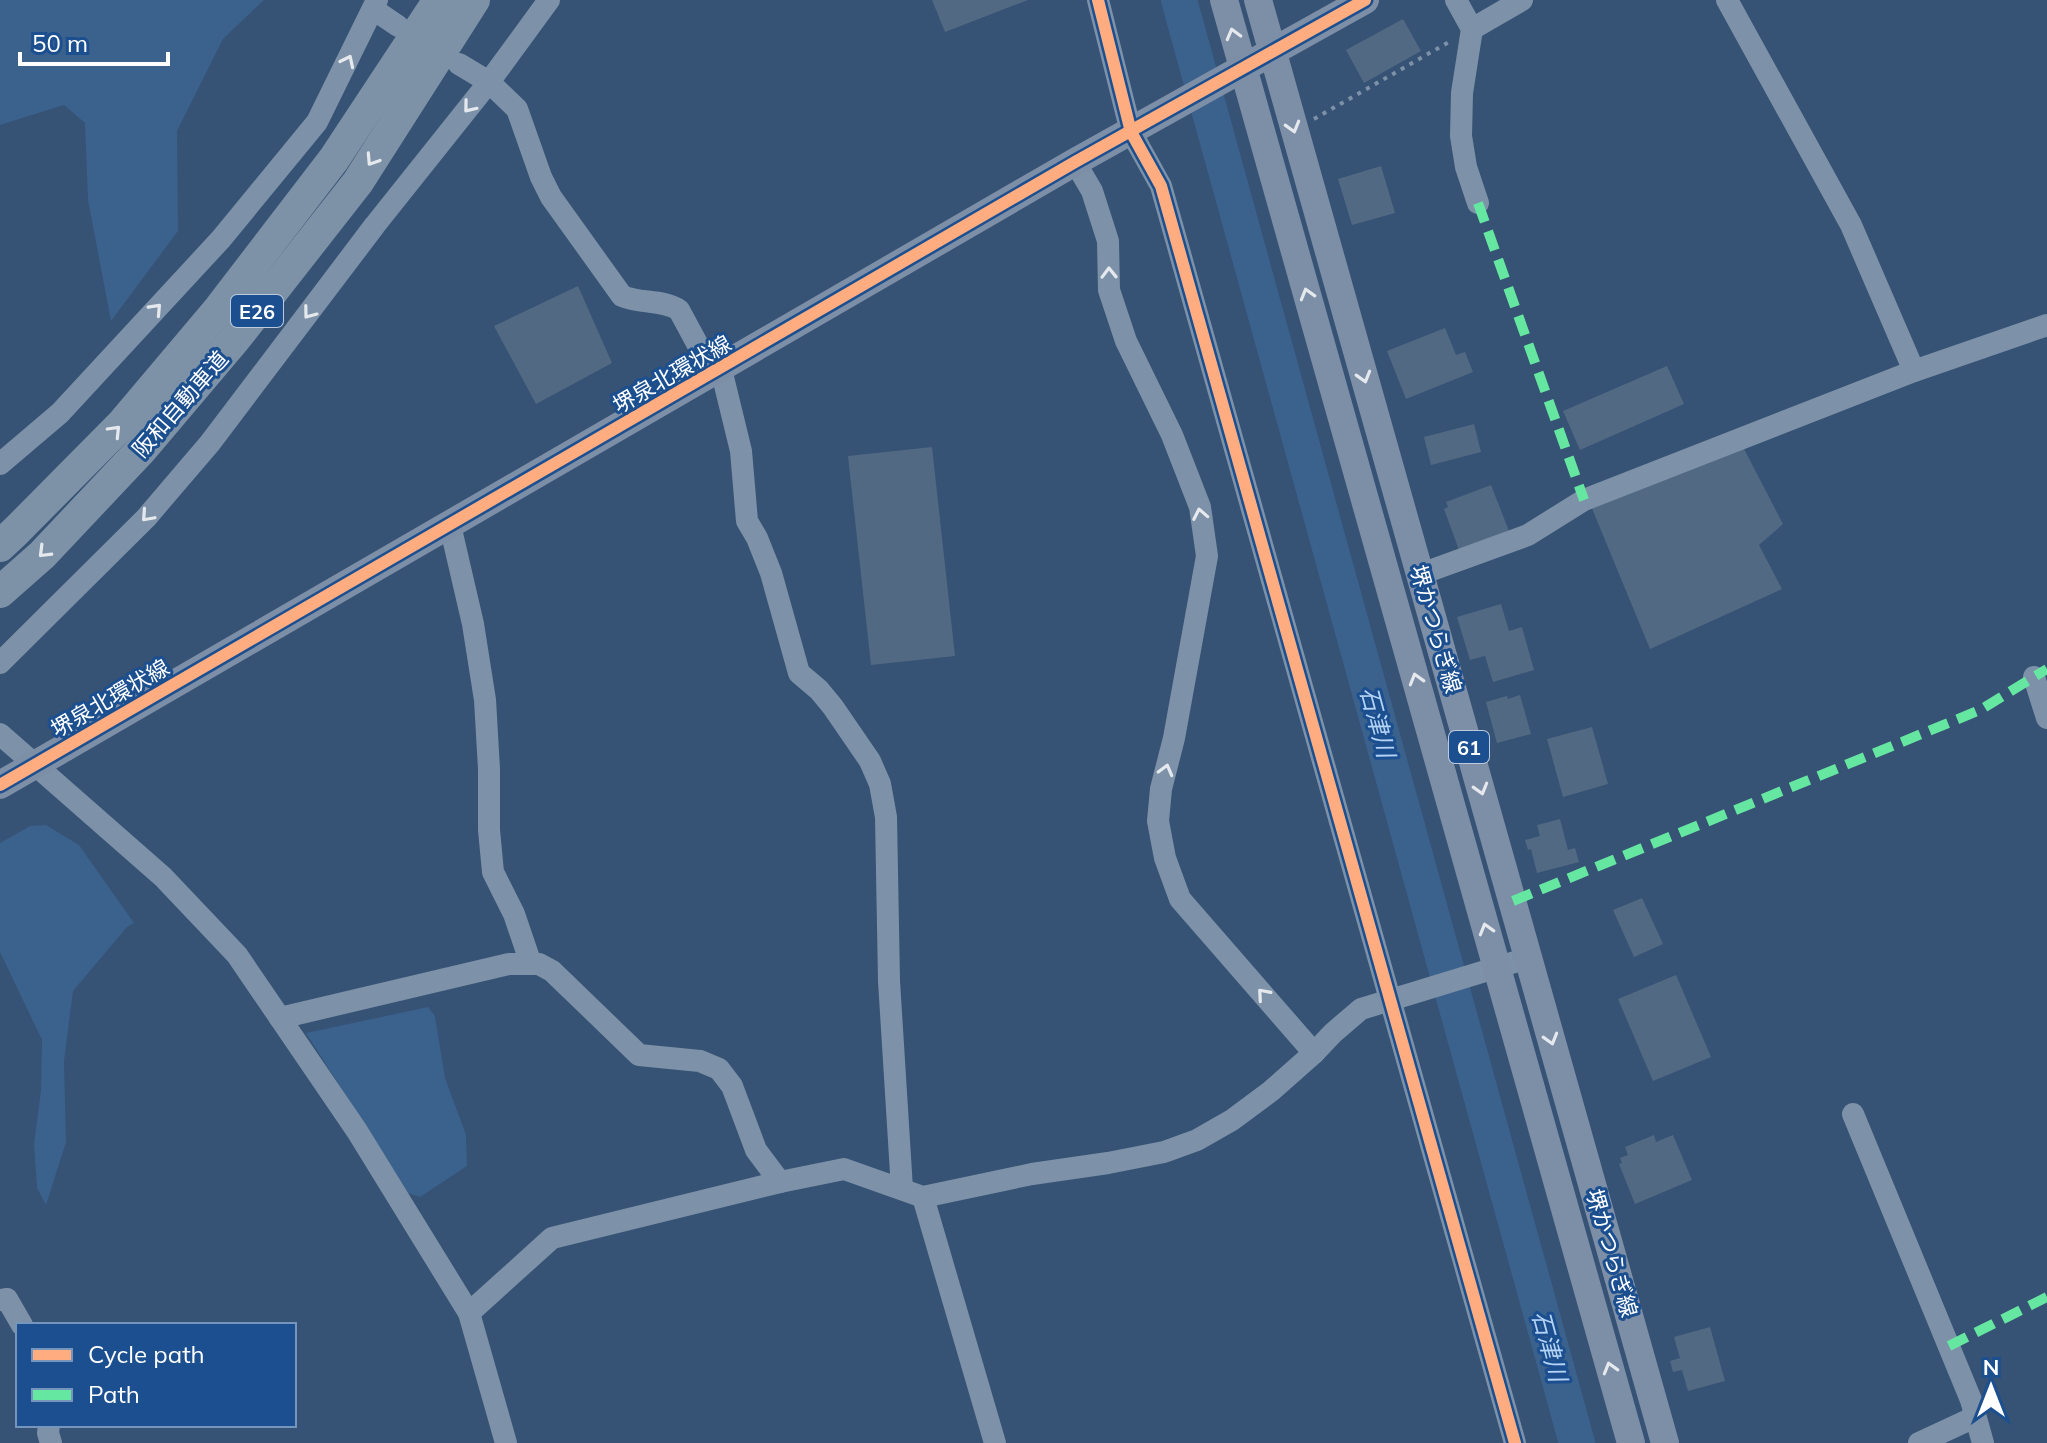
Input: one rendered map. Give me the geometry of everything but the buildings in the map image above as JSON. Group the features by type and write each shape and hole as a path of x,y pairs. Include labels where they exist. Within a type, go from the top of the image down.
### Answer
{"highway":[{"name":"阪和自動車道","path":"0,546 122,424 219,309 334,159 439,0"},
{"name":"阪和自動車道","path":"0,592 42,555 142,449 235,339 358,182 474,0"}],"main road":[{"name":"堺かつらぎ線","path":"1224,0 1485,970 1631,1443"},
{"name":"堺かつらぎ線","path":"1258,0 1665,1443"},
{"name":"堺泉北環状線","path":"0,785 1075,162 1365,0"}],"street":[{"path":"0,663 146,518 210,443 549,0"},
{"path":"1098,0 1161,186 1515,1443"},
{"path":"1456,0 1472,29 1462,93 1461,136 1466,167 1478,203"},
{"path":"1472,29 1522,0"},
{"path":"1727,0 1851,225 1914,371"},
{"path":"0,464 60,413 103,367 221,239 317,122 375,4 398,26"},
{"path":"459,64 489,82 517,109 551,197 622,296 673,306 679,310 717,371 741,451 747,521 771,573 799,673 833,707 870,761 880,784 886,817 889,981 913,1193 995,1443"},
{"path":"1075,162 1092,191 1108,241 1109,290 1126,341 1172,435 1200,507 1207,556 1174,738 1161,789 1158,821 1165,858 1180,899 1314,1053"},
{"path":"1421,574 1528,535 1584,500 1914,371 2047,325"},
{"path":"450,525 473,624 485,700 493,872 514,914 531,964"},
{"path":"2034,677 2047,718"},
{"path":"0,734 163,877 237,955 357,1131 469,1313 506,1443"},
{"path":"469,1313 552,1238 780,1182 844,1169 913,1193 1164,1152 1197,1140 1232,1120 1271,1091 1361,1009 1528,958"},
{"path":"280,1018 509,964 539,964 552,971 639,1055 700,1061 719,1069 732,1086 756,1150 780,1182"},
{"path":"1853,1114 1971,1400 1983,1443"},
{"path":"0,1300 7,1299 21,1323"},
{"path":"1919,1443 1975,1417"}],"path":[{"path":"1313,120 1472,29"}],"water":[{"path":"0,0 264,0 223,39 177,131 178,231 111,321 88,200 85,123 64,105 0,125"},
{"path":"46,825 79,845 134,923 127,927 73,991 64,1061 66,1142 46,1205 37,1188 34,1144 41,1090 42,1040 0,952 0,843 30,826"},
{"path":"428,1007 435,1016 445,1078 466,1135 467,1166 420,1197 408,1193 306,1033"}],"waterway":[{"name":"石津川","path":"1179,0 1577,1443"}],"marked path":[{"path":"1478,203 1584,500"},
{"path":"1513,901 1980,710 2047,669"},
{"path":"1949,1346 2047,1297"}],"cycle path":[{"path":"1098,0 1131,132 1161,186 1515,1443"},
{"path":"0,785 1075,162 1365,0"}]}
